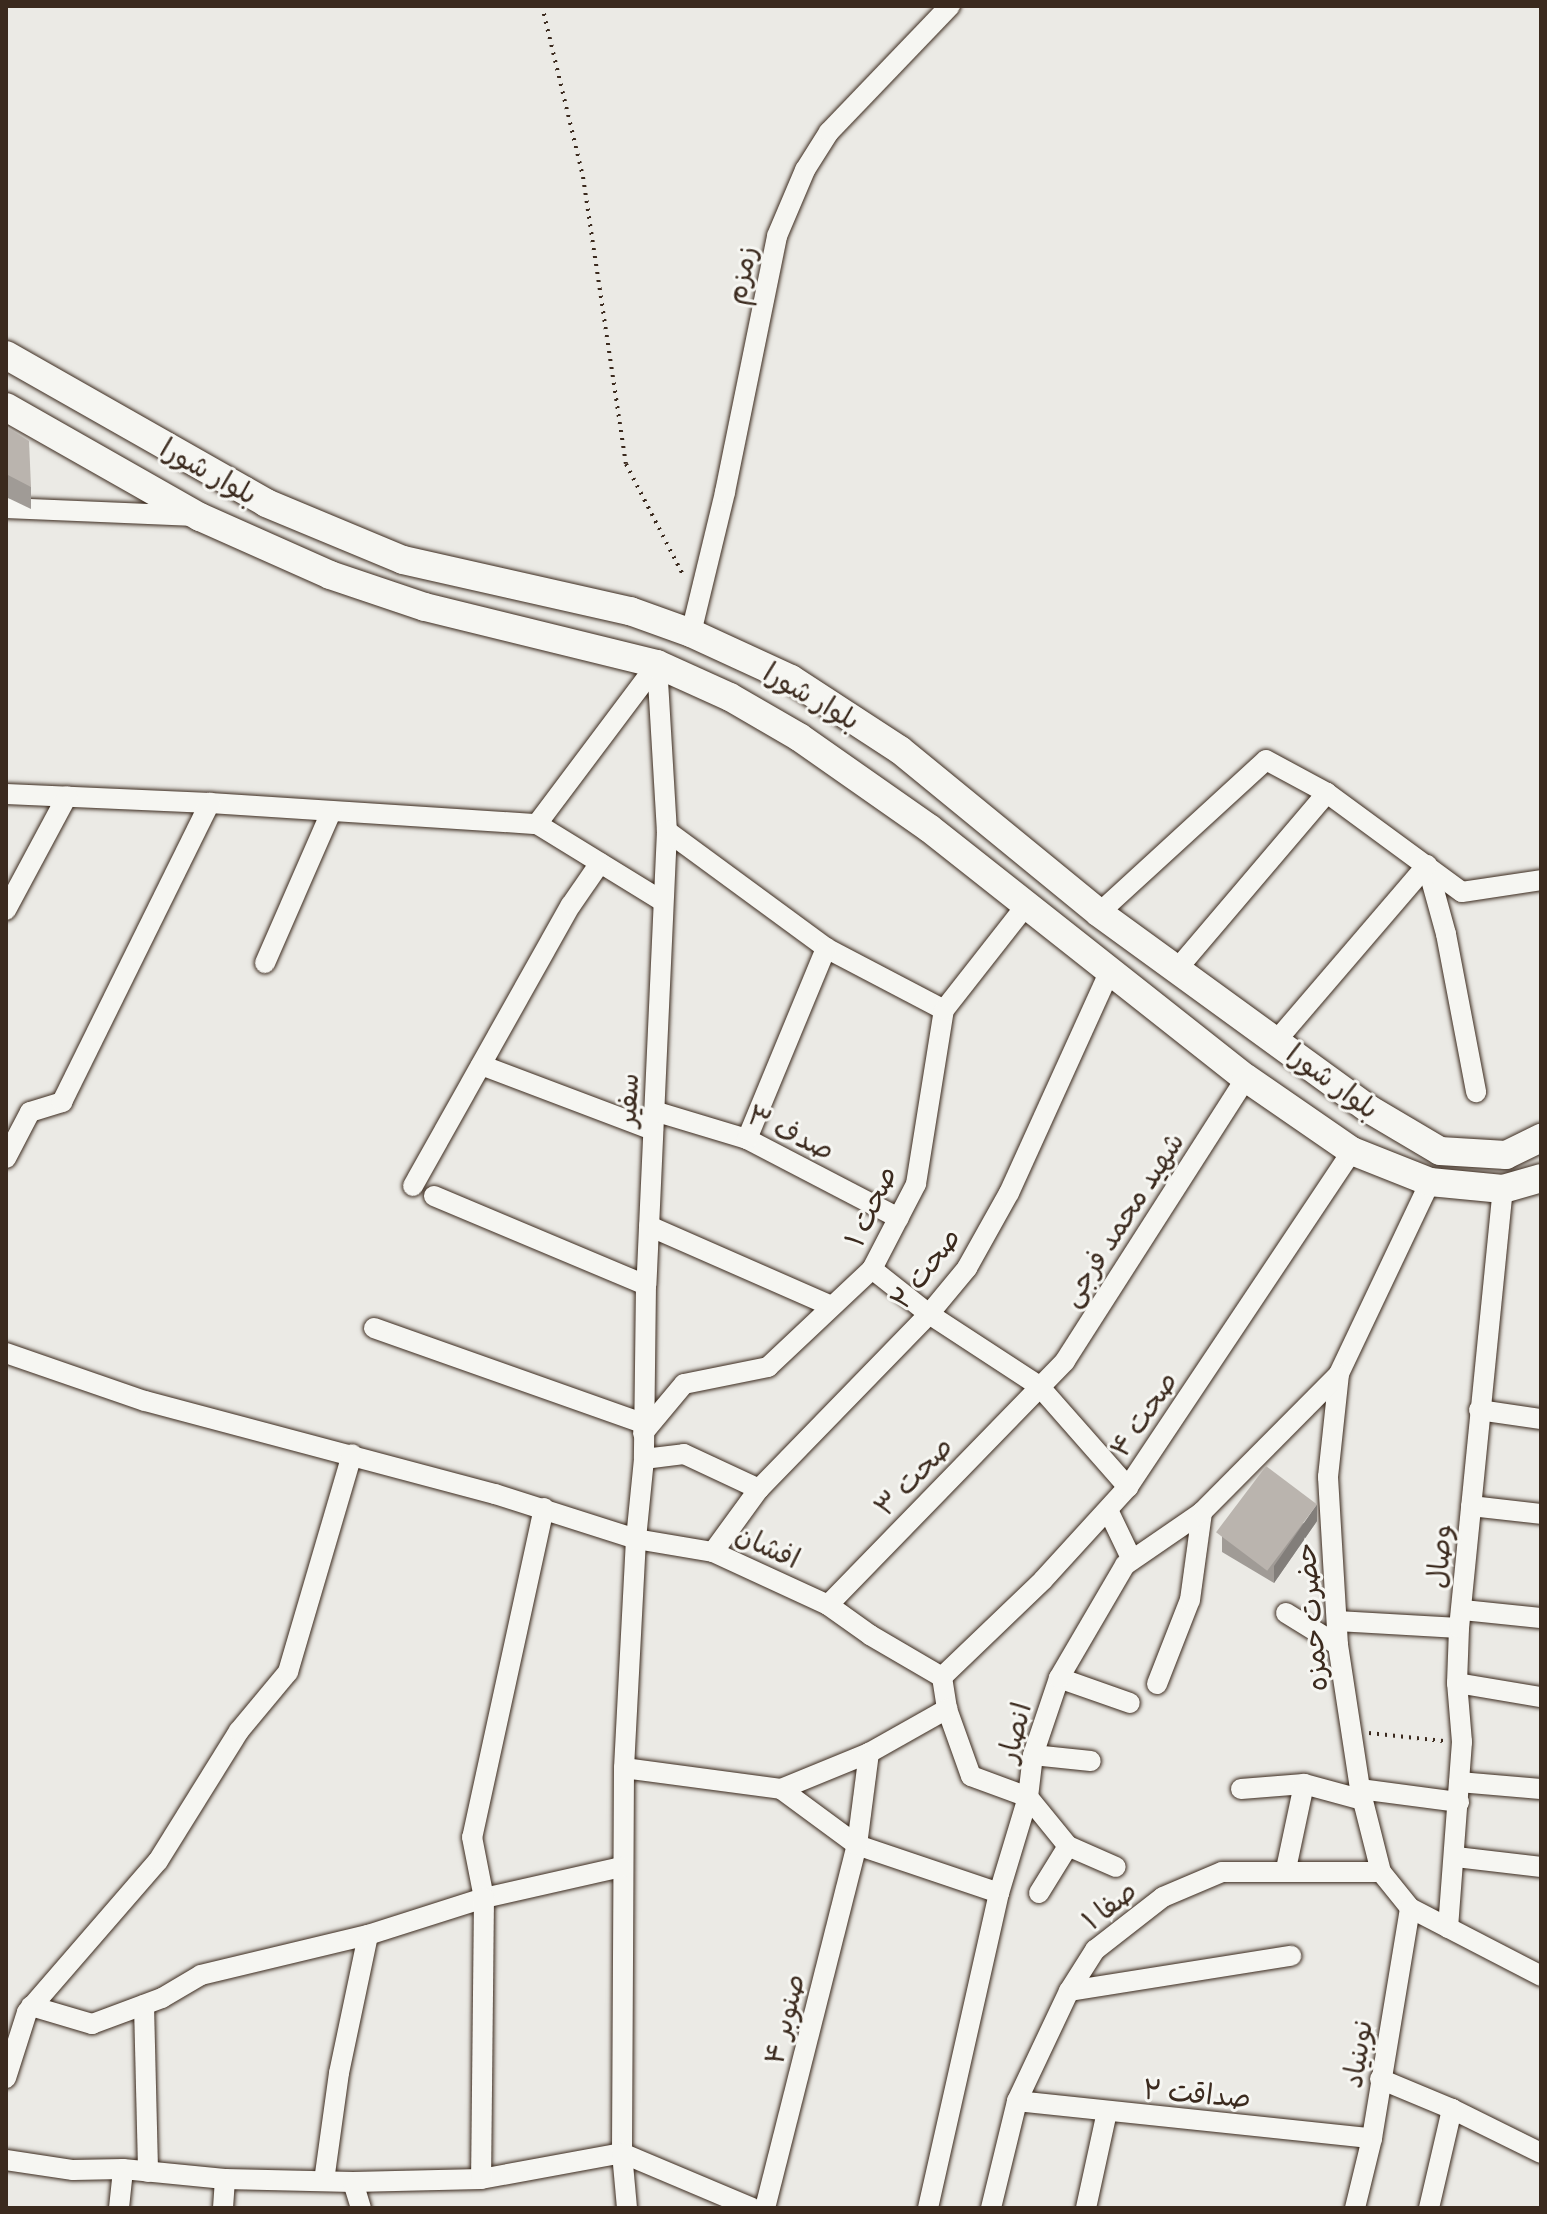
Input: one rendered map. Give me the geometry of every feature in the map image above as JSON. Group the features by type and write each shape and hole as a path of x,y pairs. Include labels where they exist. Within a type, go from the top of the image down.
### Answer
{"main road":[{"name":"بلوار شورا","path":"6,355 266,503 390,554 630,611 694,621 900,750 1099,913 1369,1109 1440,1151 1506,1155 1541,1138"},
{"name":"بلوار شورا","path":"6,407 200,517 330,575 425,607 657,664 730,697 799,737 929,828 1028,903 1246,1078 1352,1151 1430,1182 1503,1189 1541,1178"},
{"path":"1028,903 1064,884"}],"street":[{"name":"زمزم","path":"694,621 777,236 805,170 829,132 950,6"},
{"path":"6,508 200,517"},
{"path":"537,824 657,664"},
{"name":"سفیر","path":"627,2208 622,2153 624,1768 636,1539 644,1459 646,1285 667,831 657,664"},
{"path":"1099,913 1266,760 1327,793 1462,892 1541,880"},
{"path":"1178,968 1327,793"},
{"path":"6,794 210,803 537,824 662,901"},
{"path":"6,910 67,796"},
{"path":"6,1158 30,1112 62,1102 210,803"},
{"path":"265,963 331,812"},
{"path":"667,831 826,948 944,1010"},
{"path":"413,1186 571,905 600,863"},
{"path":"1277,1040 1427,865"},
{"path":"1427,865 1446,934 1476,1092"},
{"name":"صحت ۱","path":"643,1428 684,1384 768,1367 872,1269 916,1184 944,1010 1028,903"},
{"path":"747,1139 826,948"},
{"name":"صحت ۲","path":"713,1552 759,1489 929,1314 967,1268 1009,1193 1110,970"},
{"name":"صدف ۳","path":"481,1065 654,1120 747,1139 899,1218"},
{"name":"شهید محمد فرجی","path":"1039,1386 1065,1361 1246,1078"},
{"name":"صحت ۴","path":"942,1677 1043,1580 1128,1487 1352,1151"},
{"name":"حضرت حمزه","path":"1430,1182 1339,1374 1328,1477 1338,1645 1362,1794 1381,1872 1410,1908 1541,1976"},
{"name":"وصال","path":"1448,1928 1456,1857 1462,1742 1457,1683 1461,1619 1479,1410 1503,1189"},
{"path":"434,1196 646,1285"},
{"path":"649,1226 831,1306"},
{"path":"872,1269 929,1314 1039,1386 1128,1487"},
{"path":"374,1328 643,1428"},
{"name":"افشان","path":"6,1353 145,1401 352,1454 544,1508 636,1539 713,1552 828,1605 870,1635 942,1677"},
{"name":"انصار","path":"928,2208 999,1893 1028,1797 1033,1755 1059,1678 1125,1565 1202,1512 1339,1374"},
{"name":"صحت ۳","path":"828,1605 1039,1386"},
{"path":"1479,1410 1541,1419"},
{"path":"6,2078 31,2006 158,1861 239,1731 288,1672 352,1454"},
{"path":"644,1459 684,1454 759,1489"},
{"path":"1471,1506 1541,1514"},
{"path":"481,2179 484,1898 472,1837 544,1508"},
{"path":"1108,1510 1132,1560"},
{"path":"1157,1684 1190,1600 1202,1512"},
{"path":"1286,1613 1338,1645"},
{"path":"1337,1621 1541,1618"},
{"path":"942,1677 947,1709 971,1776 1028,1797 1068,1846 1116,1867"},
{"path":"1059,1678 1130,1703"},
{"path":"1457,1683 1541,1697"},
{"path":"781,1789 869,1753 947,1709"},
{"name":"صنوبر ۴","path":"765,2208 857,1845 869,1753"},
{"path":"1033,1755 1091,1761"},
{"path":"624,1768 781,1789 857,1845 999,1893"},
{"path":"1286,1869 1304,1784"},
{"path":"1241,1789 1304,1784 1362,1794 1541,1789"},
{"path":"1039,1893 1068,1846"},
{"path":"1456,1857 1541,1867"},
{"path":"31,2006 92,2024 144,2005 201,1975 368,1935 484,1898 622,1867"},
{"name":"صفا ۱","path":"991,2208 1017,2101 1069,1991 1095,1950 1163,1897 1222,1872 1286,1869 1381,1872"},
{"name":"نوبنیاد","path":"1355,2208 1372,2138 1410,1908"},
{"path":"324,2181 339,2073 368,1935"},
{"path":"1069,1991 1291,1956"},
{"path":"144,2005 148,2172"},
{"path":"1380,2079 1452,2109 1541,2153"},
{"name":"صداقت ۲","path":"1017,2101 1372,2138"},
{"path":"1429,2208 1452,2109"},
{"path":"1086,2208 1107,2112"},
{"path":"6,2160 73,2170 123,2169 225,2179 353,2182 481,2179 622,2153 752,2208"},
{"path":"119,2208 123,2169"},
{"path":"223,2208 225,2179"},
{"path":"353,2182 361,2208"}],"path":[{"path":"542,6 583,177 626,464 694,621"},
{"path":"1351,1731 1462,1742"}],"building":[{"path":"6,426 29,441 31,487 6,474"},
{"path":"1266,1466 1317,1505 1267,1571 1216,1532"}]}
